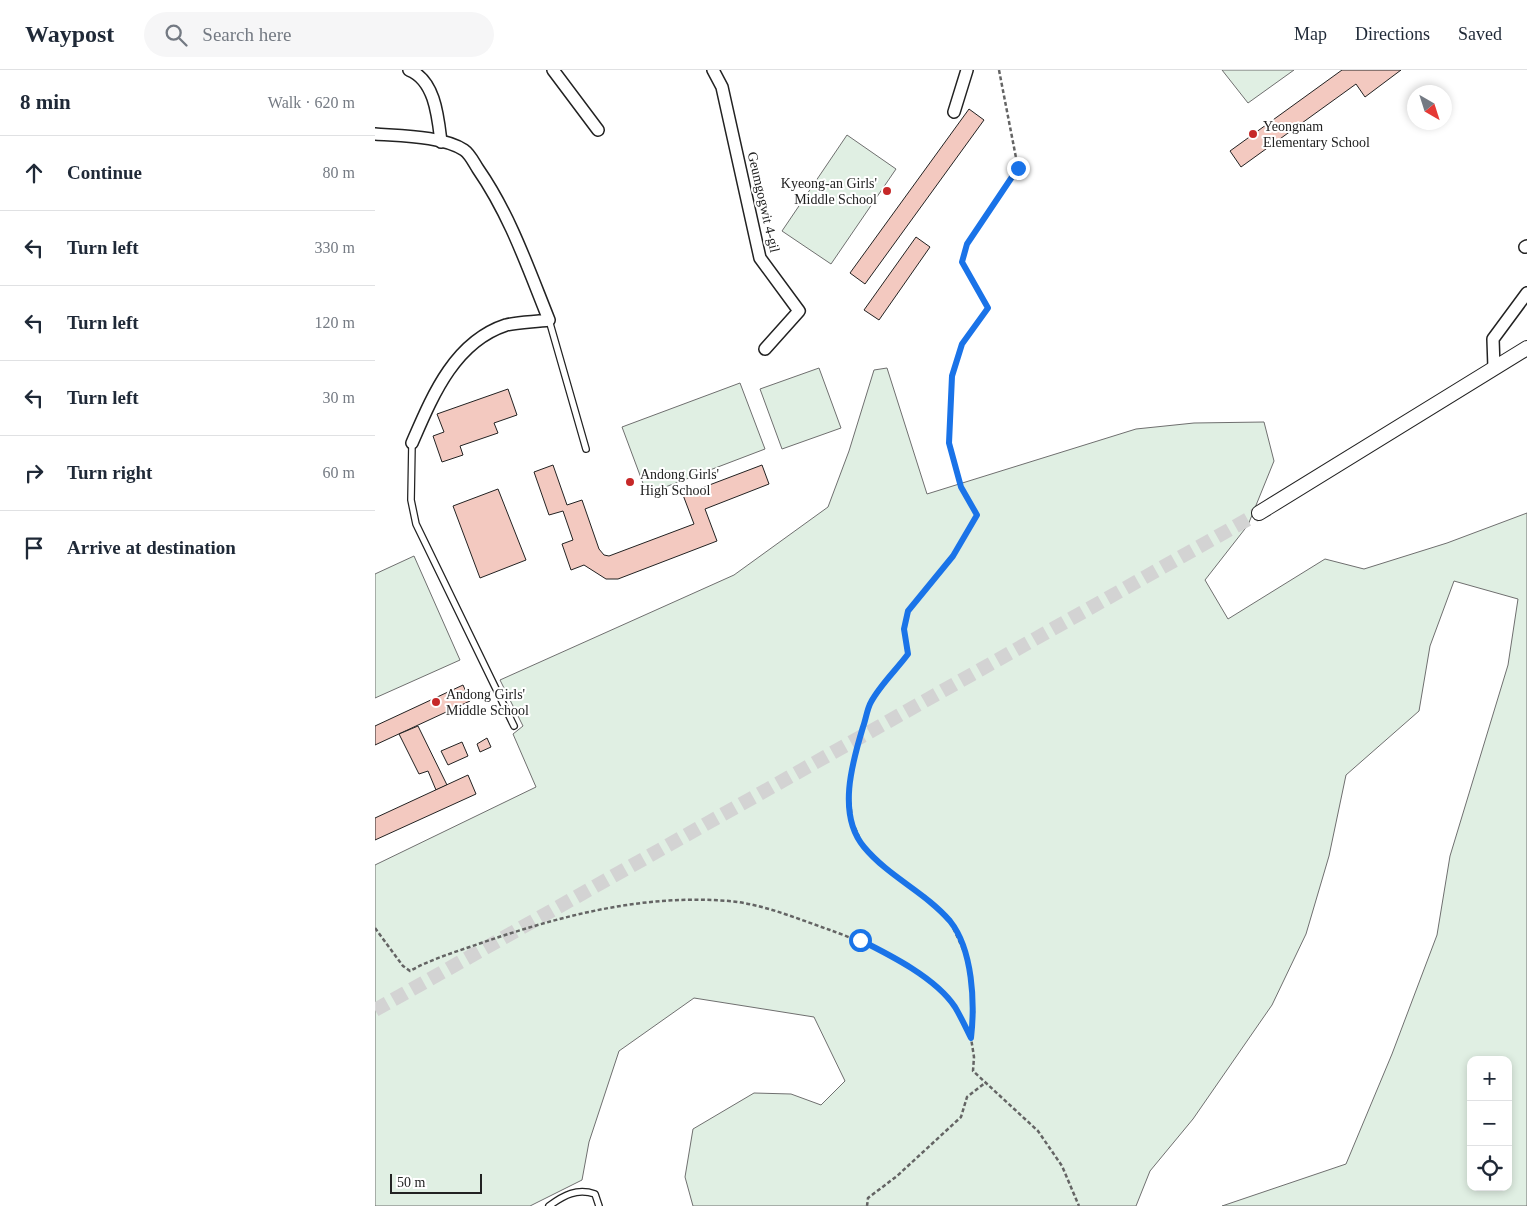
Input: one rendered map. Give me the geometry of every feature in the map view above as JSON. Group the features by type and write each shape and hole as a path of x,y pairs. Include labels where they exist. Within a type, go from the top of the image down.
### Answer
{"street":[{"path":"409,70 417,73 430,89 441,142"},
{"path":"553,70 597,130"},
{"name":"Geumgogwit 4-gil","path":"713,70 722,87 760,258 799,312 765,349"},
{"path":"954,112 967,70"},
{"path":"375,134 415,137 441,142 465,151 488,183 515,233 549,320 506,326 467,346 434,391 412,443"},
{"path":"1494,368 1493,339 1527,293"},
{"path":"1259,512 1527,348"}],"lane":[{"path":"549,320 587,449"},
{"path":"412,443 411,500 416,524 514,726"},
{"path":"549,1206 568,1194 583,1190 595,1194 599,1206"}],"path":[{"path":"999,70 1018,168 967,244 962,262 988,308 962,344 952,376 949,443 961,487 977,515 953,556 908,611 904,629 908,654 871,702 854,756 849,789 852,821 863,846 899,879 925,896 951,923 967,958 974,1012 971,1038 974,1057 973,1071 1038,1131 1062,1166 1079,1206"},
{"path":"375,928 403,966 410,971 446,955 545,921 666,899 731,901 794,918 860,940 895,958 940,991 954,1006 971,1038"},
{"path":"867,1206 869,1198 897,1176 961,1117 967,1097 985,1083"}],"green space":[{"path":"1222,70 1294,70 1248,103"},
{"path":"847,135 896,169 831,264 782,231"},
{"path":"819,368 841,428 782,449 760,389"},
{"path":"887,368 927,494 1136,429 1194,423 1264,422 1274,461 1248,525 1205,580 1228,619 1325,559 1364,569 1447,543 1527,513 1527,1206 1222,1206 1346,1164 1392,1054 1437,935 1450,856 1508,665 1518,599 1454,581 1430,646 1419,711 1346,775 1329,856 1306,934 1272,1005 1193,1119 1150,1171 1136,1206 693,1206 685,1177 693,1129 754,1093 791,1094 821,1105 845,1081 814,1017 694,998 619,1051 589,1142 582,1180 530,1206 375,1206 375,865 536,787 513,734 523,726 500,680 734,575 828,507 849,451 874,370"},
{"path":"740,383 765,449 647,494 622,427"},
{"path":"414,556 460,660 375,698 375,574"}],"building":[{"path":"1342,70 1401,70 1365,97 1356,84 1241,167 1230,151"},
{"path":"969,109 984,120 865,284 850,273"},
{"path":"916,237 930,247 879,320 864,310"},
{"path":"508,389 517,415 494,423 498,433 460,446 463,455 442,462 433,436 444,432 437,414"},
{"path":"553,465 567,505 582,500 599,549 604,555 609,556 694,524 683,495 762,465 769,484 705,509 717,541 618,579 606,579 584,565 571,570 562,544 573,540 563,511 549,515 534,472"},
{"path":"498,489 526,560 480,578 453,506"},
{"path":"463,685 470,701 375,745 375,726"},
{"path":"418,726 447,785 436,790 428,771 419,774 399,734"},
{"path":"487,738 491,747 480,752 477,744"},
{"path":"462,742 468,756 448,765 441,751"},
{"path":"468,775 476,794 375,840 375,818"}],"tunnel":[{"path":"375,1010 1259,513"}],"place":[{"name":"Yeongnam Elementary School","path":"1253,134"},
{"name":"Kyeong-an Girls' Middle School","path":"887,191"},
{"name":"Andong Girls' High School","path":"630,482"},
{"name":"Andong Girls' Middle School","path":"436,702"}],"route":[{"path":"860,940 895,958 940,991 954,1006 971,1038 974,1012 967,958 951,923 925,896 899,879 863,846 852,821 849,789 854,756 871,702 908,654 904,629 908,611 953,556 977,515 961,487 949,443 952,376 962,344 988,308 962,262 967,244 1018,168"}]}
